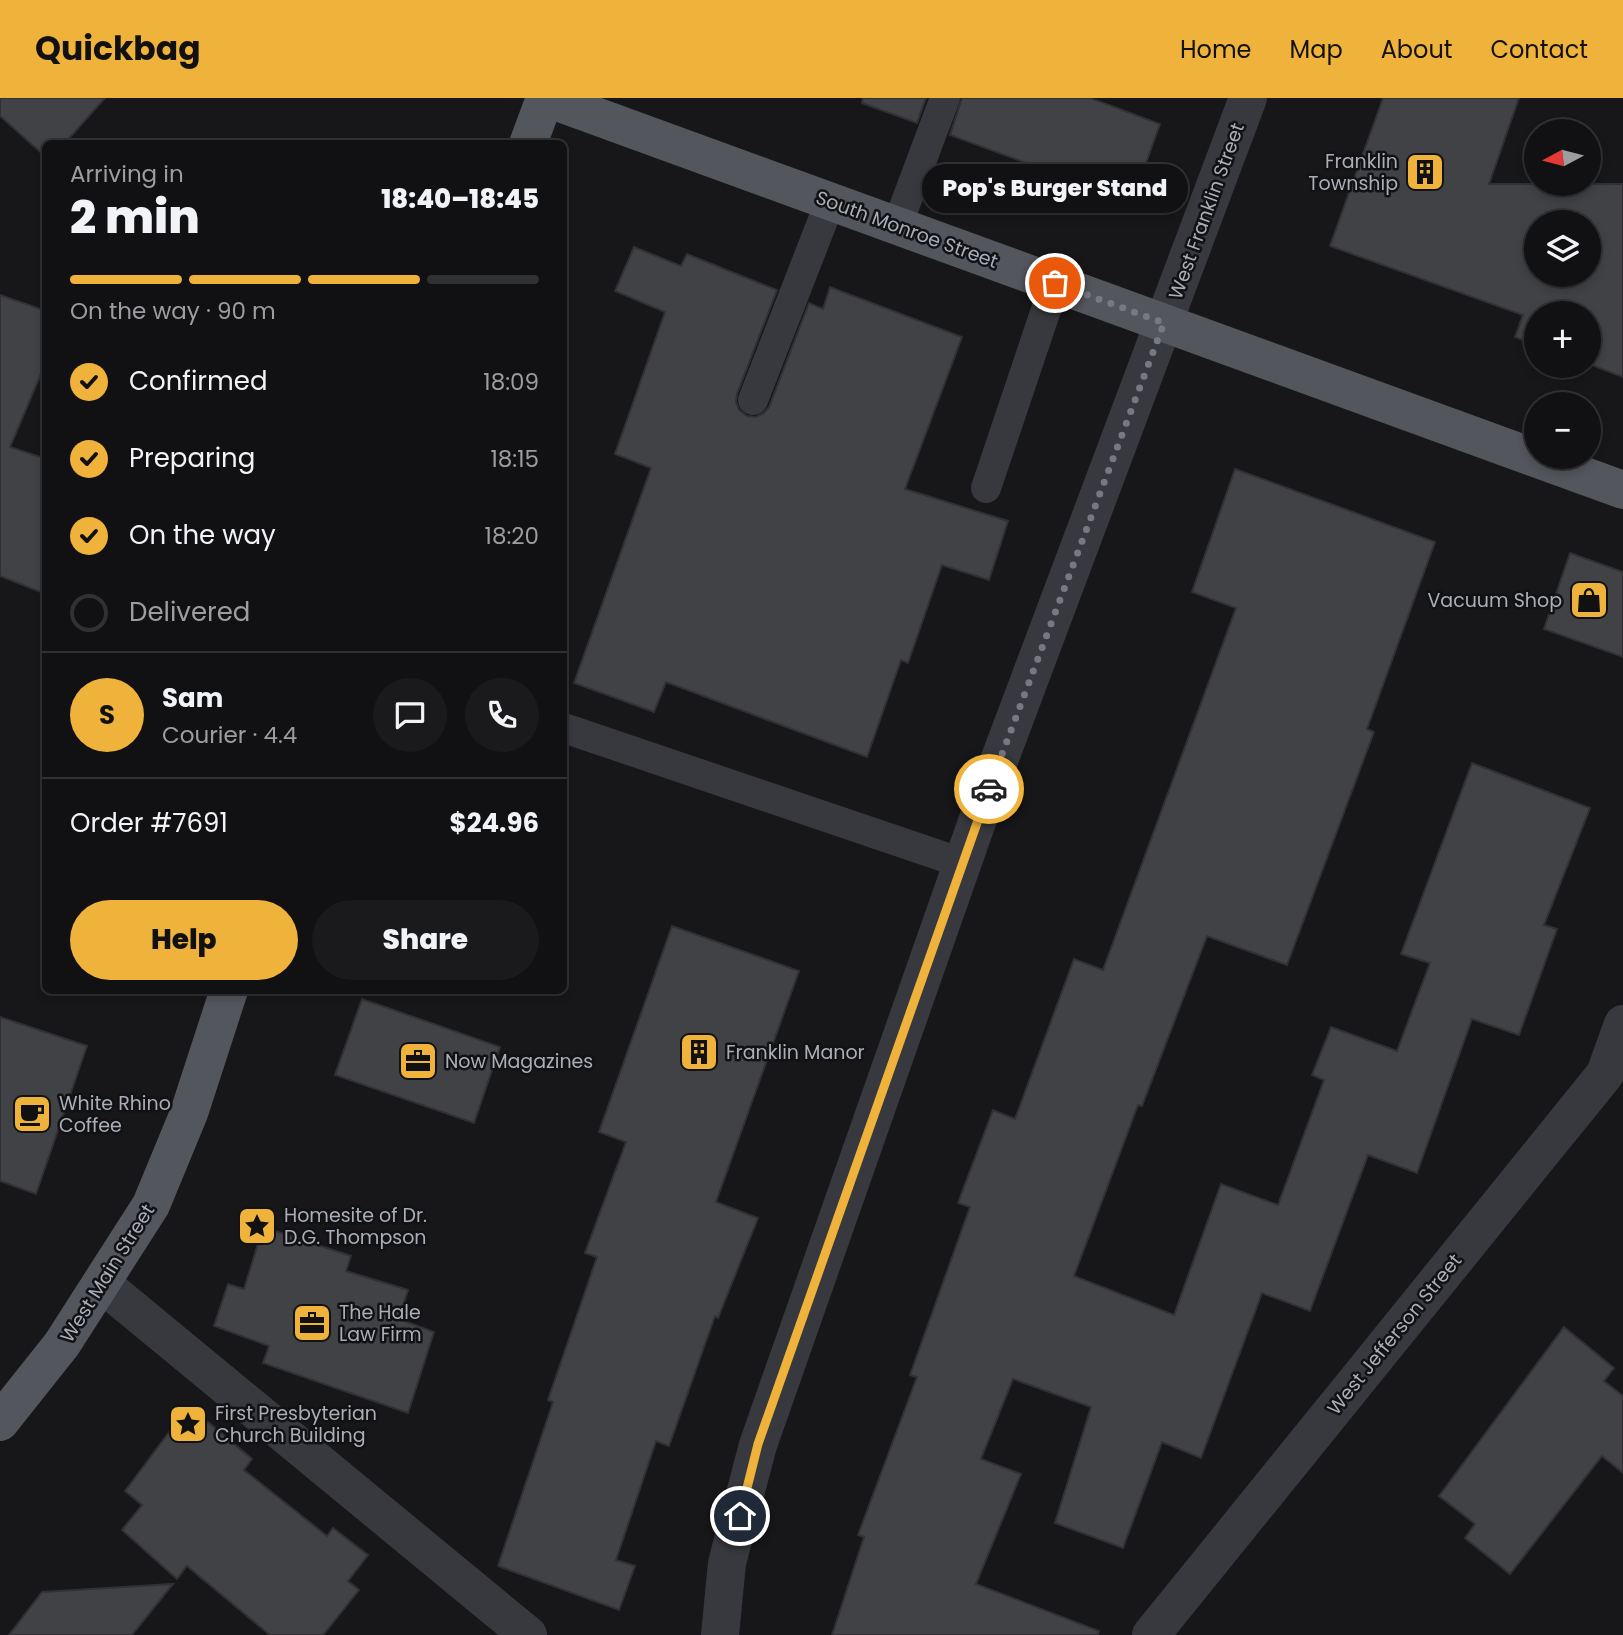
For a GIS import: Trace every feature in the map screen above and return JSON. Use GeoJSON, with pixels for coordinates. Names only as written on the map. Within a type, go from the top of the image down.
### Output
{"type":"FeatureCollection","features":[{"type":"Feature","properties":{"kind":"main road"},"geometry":{"type":"LineString","coordinates":[[529,140],[545,98]]}},
{"type":"Feature","properties":{"kind":"main road","name":"South Monroe Street"},"geometry":{"type":"LineString","coordinates":[[545,98],[1623,490]]}},
{"type":"Feature","properties":{"kind":"main road","name":"West Main Street"},"geometry":{"type":"LineString","coordinates":[[0,1422],[62,1344],[151,1205],[189,1113],[228,994]]}},
{"type":"Feature","properties":{"kind":"street","name":"West Franklin Street"},"geometry":{"type":"LineString","coordinates":[[720,1635],[727,1563],[758,1444],[962,863],[1248,98]]}},
{"type":"Feature","properties":{"kind":"street","name":"West Jefferson Street"},"geometry":{"type":"LineString","coordinates":[[1151,1635],[1614,1077],[1623,1024]]}},
{"type":"Feature","properties":{"kind":"street"},"geometry":{"type":"LineString","coordinates":[[101,1283],[528,1635]]}},
{"type":"Feature","properties":{"kind":"lane"},"geometry":{"type":"LineString","coordinates":[[897,226],[945,98]]}},
{"type":"Feature","properties":{"kind":"lane"},"geometry":{"type":"LineString","coordinates":[[753,400],[830,202]]}},
{"type":"Feature","properties":{"kind":"lane"},"geometry":{"type":"LineString","coordinates":[[986,488],[1055,283]]}},
{"type":"Feature","properties":{"kind":"lane"},"geometry":{"type":"LineString","coordinates":[[567,729],[962,863]]}},
{"type":"Feature","properties":{"kind":"building"},"geometry":{"type":"Polygon","coordinates":[[[0,98],[105,98],[68,140],[42,140],[42,153],[0,116],[0,98]]]}},
{"type":"Feature","properties":{"kind":"building"},"geometry":{"type":"Polygon","coordinates":[[[863,98],[926,98],[917,123],[862,103],[863,98]]]}},
{"type":"Feature","properties":{"kind":"building"},"geometry":{"type":"Polygon","coordinates":[[[962,98],[1090,98],[1160,124],[1132,202],[950,135],[962,98]]]}},
{"type":"Feature","properties":{"kind":"building","name":"Franklin Township"},"geometry":{"type":"Polygon","coordinates":[[[1383,98],[1519,98],[1489,184],[1524,184],[1524,196],[1601,196],[1601,184],[1623,184],[1623,377],[1601,369],[1601,301],[1524,301],[1524,340],[1515,337],[1523,315],[1330,246],[1383,98]]]}},
{"type":"Feature","properties":{"kind":"building"},"geometry":{"type":"Polygon","coordinates":[[[634,247],[681,266],[687,254],[777,290],[737,394],[739,410],[747,416],[756,417],[769,407],[809,303],[823,309],[830,287],[962,337],[905,489],[1008,521],[989,580],[942,565],[908,663],[901,660],[867,757],[666,682],[654,712],[574,683],[651,468],[615,454],[665,312],[615,291],[634,247]]]}},
{"type":"Feature","properties":{"kind":"building"},"geometry":{"type":"Polygon","coordinates":[[[0,295],[42,310],[42,371],[10,447],[42,458],[42,592],[0,576],[0,295]]]}},
{"type":"Feature","properties":{"kind":"building"},"geometry":{"type":"Polygon","coordinates":[[[1235,469],[1435,542],[1367,729],[1374,732],[1287,965],[1207,936],[1142,1106],[1138,1105],[1074,1276],[1174,1315],[1221,1184],[1278,1205],[1324,1080],[1312,1075],[1331,1027],[1397,1051],[1430,963],[1401,954],[1472,763],[1590,808],[1544,925],[1557,929],[1519,1035],[1472,1019],[1417,1173],[1368,1155],[1310,1311],[1262,1293],[1201,1458],[1162,1442],[1123,1548],[1055,1523],[1091,1407],[1013,1379],[981,1459],[1021,1474],[976,1584],[1099,1631],[1098,1635],[832,1635],[864,1537],[858,1535],[917,1377],[910,1375],[970,1207],[958,1203],[993,1110],[1015,1119],[1074,959],[1103,970],[1236,608],[1192,592],[1235,469]]]}},
{"type":"Feature","properties":{"kind":"building","name":"Vacuum Shop"},"geometry":{"type":"Polygon","coordinates":[[[1570,553],[1623,572],[1623,657],[1544,629],[1570,553]]]}},
{"type":"Feature","properties":{"kind":"building"},"geometry":{"type":"Polygon","coordinates":[[[672,926],[799,971],[716,1202],[758,1218],[718,1318],[715,1316],[669,1446],[656,1441],[616,1560],[635,1566],[619,1610],[498,1566],[553,1402],[548,1400],[597,1257],[585,1253],[626,1142],[599,1132],[672,926]]]}},
{"type":"Feature","properties":{"kind":"building","name":"Now Magazines"},"geometry":{"type":"Polygon","coordinates":[[[362,999],[500,1047],[474,1123],[335,1075],[362,999]]]}},
{"type":"Feature","properties":{"kind":"building","name":"White Rhino Coffee"},"geometry":{"type":"Polygon","coordinates":[[[0,1017],[87,1046],[36,1194],[0,1181],[0,1017]]]}},
{"type":"Feature","properties":{"kind":"building","name":"The Hale Law Firm"},"geometry":{"type":"Polygon","coordinates":[[[263,1227],[351,1256],[346,1271],[408,1290],[399,1319],[434,1332],[408,1413],[263,1363],[269,1346],[214,1326],[228,1284],[244,1289],[263,1227]]]}},
{"type":"Feature","properties":{"kind":"building"},"geometry":{"type":"Polygon","coordinates":[[[1564,1327],[1614,1368],[1604,1381],[1623,1396],[1623,1473],[1602,1456],[1510,1574],[1465,1538],[1475,1524],[1439,1496],[1564,1327]]]}},
{"type":"Feature","properties":{"kind":"building"},"geometry":{"type":"Polygon","coordinates":[[[208,1422],[252,1459],[244,1470],[327,1536],[333,1528],[368,1555],[348,1581],[359,1590],[323,1635],[270,1635],[187,1566],[177,1579],[122,1530],[142,1505],[125,1491],[173,1427],[192,1442],[208,1422]]]}},
{"type":"Feature","properties":{"kind":"building"},"geometry":{"type":"Polygon","coordinates":[[[173,1584],[132,1635],[9,1635],[42,1592],[173,1584]]]}},
{"type":"Feature","properties":{"kind":"way so far"},"geometry":{"type":"LineString","coordinates":[[989,789],[1164,323],[1055,283]]}},
{"type":"Feature","properties":{"kind":"place","name":"Franklin Township"},"geometry":{"type":"Point","coordinates":[1425,172]}},
{"type":"Feature","properties":{"kind":"place","name":"Pop's Burger Stand"},"geometry":{"type":"Point","coordinates":[1055,283]}},
{"type":"Feature","properties":{"kind":"place","name":"Vacuum Shop"},"geometry":{"type":"Point","coordinates":[1589,600]}},
{"type":"Feature","properties":{"kind":"place","name":"Franklin Manor"},"geometry":{"type":"Point","coordinates":[699,1052]}},
{"type":"Feature","properties":{"kind":"place","name":"Now Magazines"},"geometry":{"type":"Point","coordinates":[418,1061]}},
{"type":"Feature","properties":{"kind":"place","name":"White Rhino Coffee"},"geometry":{"type":"Point","coordinates":[32,1114]}},
{"type":"Feature","properties":{"kind":"place","name":"Homesite of Dr. D.G. Thompson"},"geometry":{"type":"Point","coordinates":[257,1226]}},
{"type":"Feature","properties":{"kind":"place","name":"The Hale Law Firm"},"geometry":{"type":"Point","coordinates":[312,1323]}},
{"type":"Feature","properties":{"kind":"place","name":"First Presbyterian Church Building"},"geometry":{"type":"Point","coordinates":[188,1424]}},
{"type":"Feature","properties":{"kind":"route"},"geometry":{"type":"LineString","coordinates":[[740,1516],[758,1444],[989,789]]}}]}
